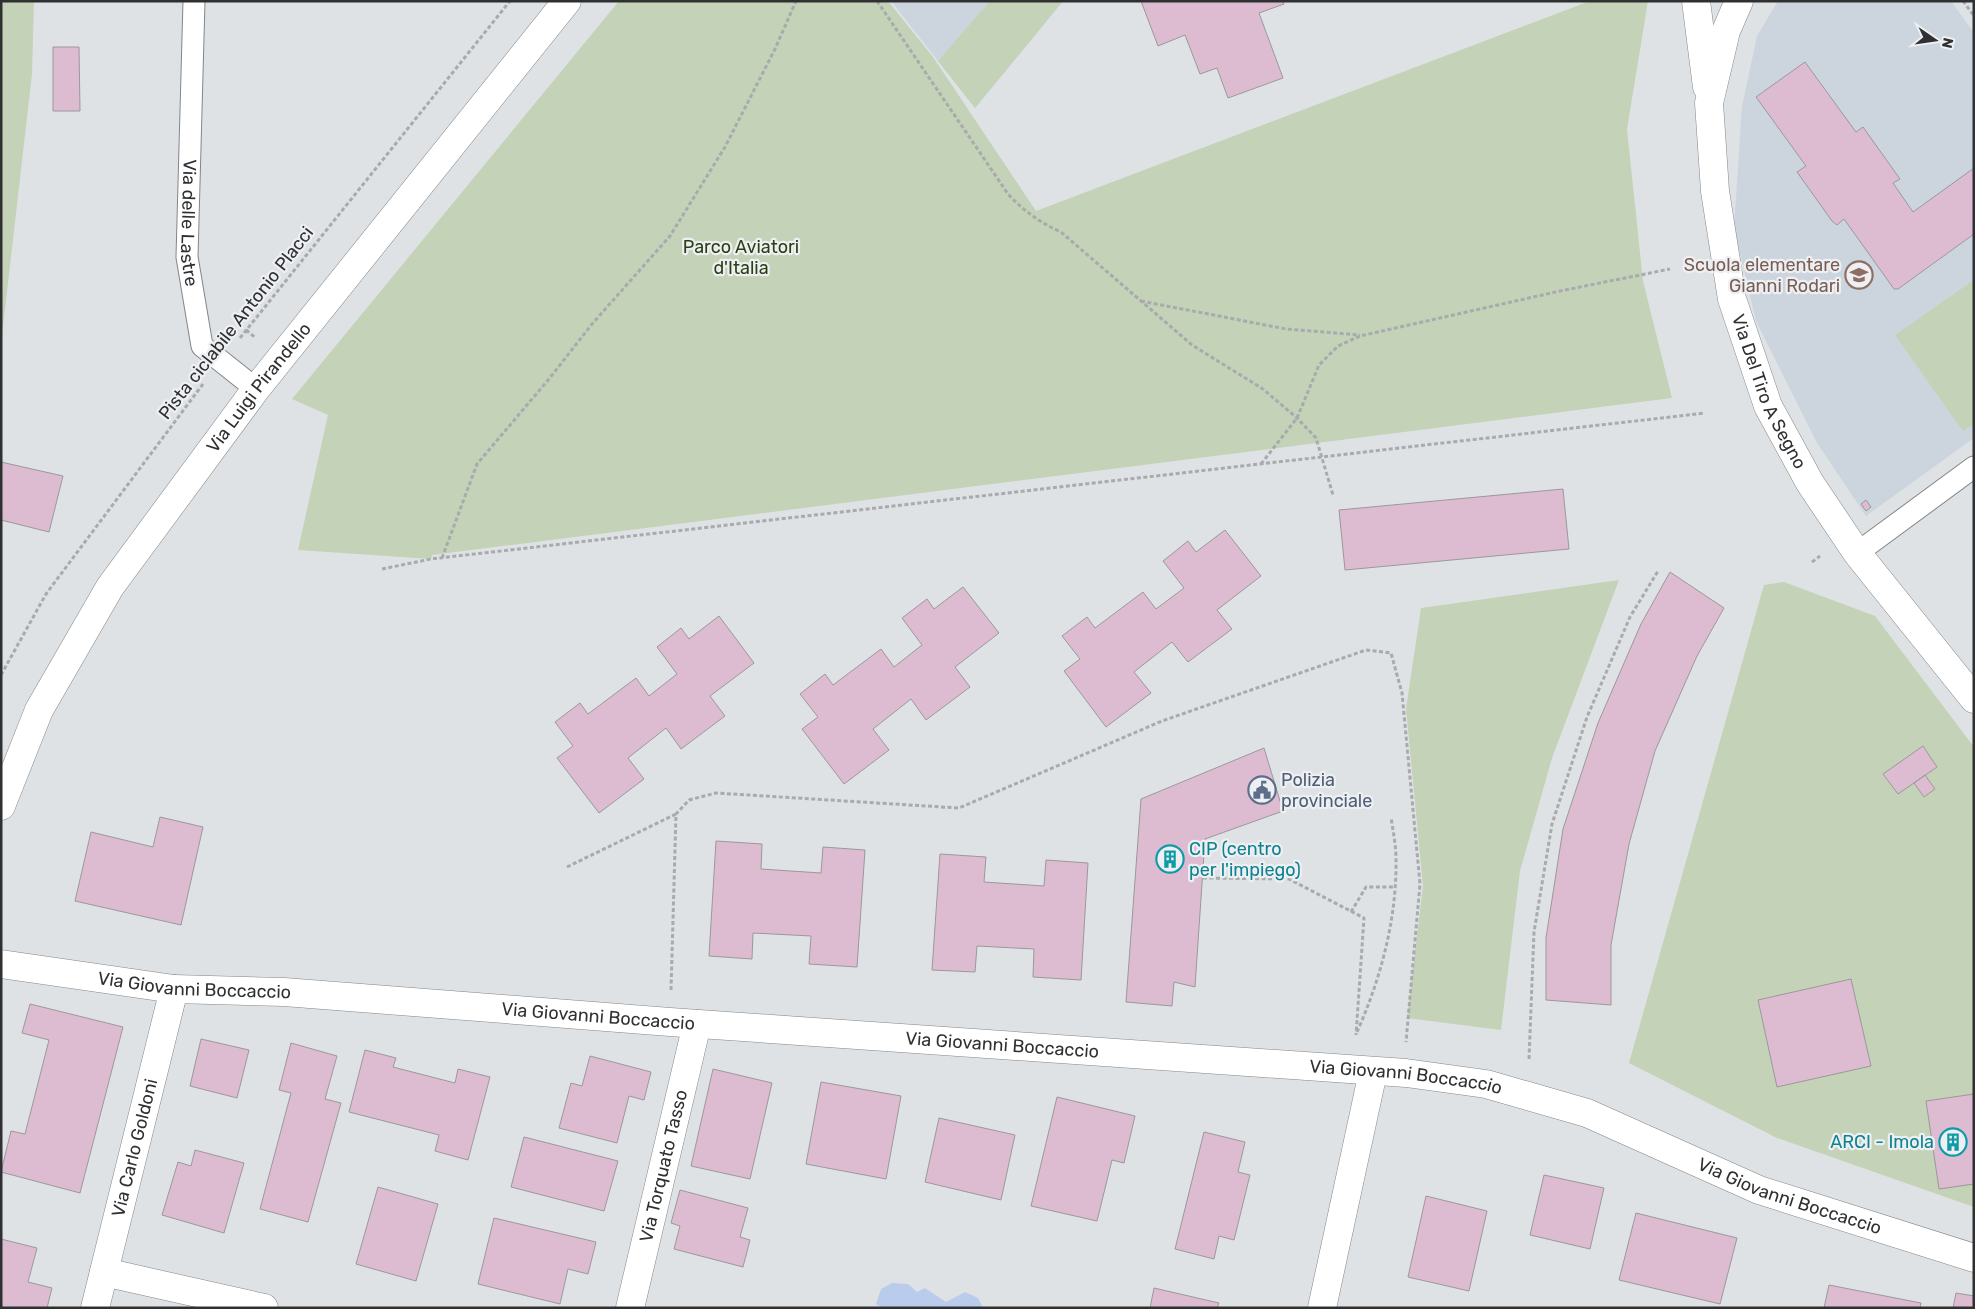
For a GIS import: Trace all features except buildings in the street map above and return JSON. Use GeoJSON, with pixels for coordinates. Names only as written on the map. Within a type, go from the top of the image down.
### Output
{"type":"FeatureCollection","features":[{"type":"Feature","properties":{"kind":"street","name":"Via Luigi Pirandello"},"geometry":{"type":"LineString","coordinates":[[1,806],[39,710],[110,587],[256,389],[567,1]]}},
{"type":"Feature","properties":{"kind":"street"},"geometry":{"type":"LineString","coordinates":[[1696,1],[1709,103]]}},
{"type":"Feature","properties":{"kind":"street","name":"Via Del Tiro A Segno"},"geometry":{"type":"LineString","coordinates":[[1739,1],[1726,32],[1709,103],[1715,191],[1732,299],[1768,406],[1810,483],[1857,553],[1974,699]]}},
{"type":"Feature","properties":{"kind":"street","name":"Via Giovanni Boccaccio"},"geometry":{"type":"LineString","coordinates":[[1,964],[174,989],[284,992],[697,1024],[1406,1073],[1486,1084],[1587,1113],[1759,1190],[1974,1258]]}},
{"type":"Feature","properties":{"kind":"street","name":"Via Carlo Goldoni"},"geometry":{"type":"LineString","coordinates":[[94,1308],[174,989]]}},
{"type":"Feature","properties":{"kind":"street","name":"Via Torquato Tasso"},"geometry":{"type":"LineString","coordinates":[[630,1308],[697,1024]]}},
{"type":"Feature","properties":{"kind":"street"},"geometry":{"type":"LineString","coordinates":[[1322,1308],[1373,1072]]}},
{"type":"Feature","properties":{"kind":"street"},"geometry":{"type":"LineString","coordinates":[[104,1272],[264,1308]]}},
{"type":"Feature","properties":{"kind":"lane","name":"Via delle Lastre"},"geometry":{"type":"LineString","coordinates":[[194,1],[187,257],[202,346],[256,389]]}},
{"type":"Feature","properties":{"kind":"lane"},"geometry":{"type":"LineString","coordinates":[[1857,553],[1974,466]]}},
{"type":"Feature","properties":{"kind":"path"},"geometry":{"type":"LineString","coordinates":[[442,558],[477,464],[549,379],[592,324],[670,236],[725,147],[775,49],[796,1]]}},
{"type":"Feature","properties":{"kind":"path"},"geometry":{"type":"LineString","coordinates":[[877,1],[1008,194],[1024,211],[1040,222],[1061,232],[1192,345],[1263,389],[1297,418],[1316,438],[1332,495]]}},
{"type":"Feature","properties":{"kind":"path"},"geometry":{"type":"LineString","coordinates":[[1963,1],[1974,16]]}},
{"type":"Feature","properties":{"kind":"path","name":"Pista ciclabile Antonio Placci"},"geometry":{"type":"LineString","coordinates":[[1,675],[46,594],[220,362],[509,2]]}},
{"type":"Feature","properties":{"kind":"path"},"geometry":{"type":"LineString","coordinates":[[1261,464],[1297,418],[1319,365],[1338,346],[1360,336],[1560,291],[1670,269]]}},
{"type":"Feature","properties":{"kind":"path"},"geometry":{"type":"LineString","coordinates":[[1140,301],[1286,329],[1360,336]]}},
{"type":"Feature","properties":{"kind":"path"},"geometry":{"type":"LineString","coordinates":[[382,569],[442,558],[1705,413]]}},
{"type":"Feature","properties":{"kind":"path"},"geometry":{"type":"LineString","coordinates":[[1529,1059],[1534,932],[1552,824],[1587,717],[1630,617],[1658,570]]}},
{"type":"Feature","properties":{"kind":"path"},"geometry":{"type":"LineString","coordinates":[[568,867],[676,814],[689,800],[716,793],[959,808],[1162,721],[1366,650],[1391,653],[1402,693],[1420,884],[1406,1047]]}},
{"type":"Feature","properties":{"kind":"path"},"geometry":{"type":"LineString","coordinates":[[670,996],[676,814]]}},
{"type":"Feature","properties":{"kind":"path"},"geometry":{"type":"LineString","coordinates":[[1203,878],[1289,879],[1364,918],[1356,1034],[1372,999],[1392,919],[1396,859],[1391,817]]}},
{"type":"Feature","properties":{"kind":"path"},"geometry":{"type":"LineString","coordinates":[[1352,912],[1366,887],[1394,887]]}},
{"type":"Feature","properties":{"kind":"shaded area"},"geometry":{"type":"Polygon","coordinates":[[[891,1],[1063,1],[975,108],[891,1]]]}},
{"type":"Feature","properties":{"kind":"shaded area","name":"Scuola elementare Gianni Rodari"},"geometry":{"type":"Polygon","coordinates":[[[1778,1],[1951,1],[1974,33],[1974,438],[1866,516],[1817,443],[1756,321],[1734,228],[1742,106],[1757,36],[1778,1]]]}},
{"type":"Feature","properties":{"kind":"green space"},"geometry":{"type":"Polygon","coordinates":[[[1,1],[34,1],[32,74],[1,344],[1,1]]]}},
{"type":"Feature","properties":{"kind":"green space","name":"Parco Aviatori d'Italia"},"geometry":{"type":"Polygon","coordinates":[[[619,1],[888,1],[933,57],[1036,211],[1590,1],[1648,1],[1627,129],[1643,281],[1672,398],[432,555],[431,559],[298,550],[328,415],[292,399],[619,1]]]}},
{"type":"Feature","properties":{"kind":"green space"},"geometry":{"type":"Polygon","coordinates":[[[990,1],[1063,1],[975,108],[938,61],[990,1]]]}},
{"type":"Feature","properties":{"kind":"green space"},"geometry":{"type":"Polygon","coordinates":[[[1974,280],[1974,424],[1963,431],[1895,335],[1974,280]]]}},
{"type":"Feature","properties":{"kind":"green space"},"geometry":{"type":"Polygon","coordinates":[[[1619,580],[1552,758],[1520,871],[1501,1030],[1407,1018],[1423,886],[1406,709],[1421,608],[1619,580]]]}},
{"type":"Feature","properties":{"kind":"green space"},"geometry":{"type":"Polygon","coordinates":[[[1784,582],[1875,616],[1974,747],[1974,1207],[1777,1138],[1629,1063],[1764,585],[1784,582]]]}},
{"type":"Feature","properties":{"kind":"water"},"geometry":{"type":"Polygon","coordinates":[[[892,1283],[908,1284],[917,1292],[925,1288],[946,1302],[965,1292],[978,1298],[983,1308],[883,1308],[876,1304],[881,1289],[892,1283]]]}},
{"type":"Feature","properties":{"kind":"place","name":"Scuola elementare Gianni Rodari"},"geometry":{"type":"Point","coordinates":[1859,275]}},
{"type":"Feature","properties":{"kind":"place","name":"Polizia provinciale"},"geometry":{"type":"Point","coordinates":[1262,790]}},
{"type":"Feature","properties":{"kind":"place","name":"CIP (centro per l'impiego)"},"geometry":{"type":"Point","coordinates":[1170,859]}},
{"type":"Feature","properties":{"kind":"place","name":"ARCI - Imola"},"geometry":{"type":"Point","coordinates":[1953,1142]}}]}
